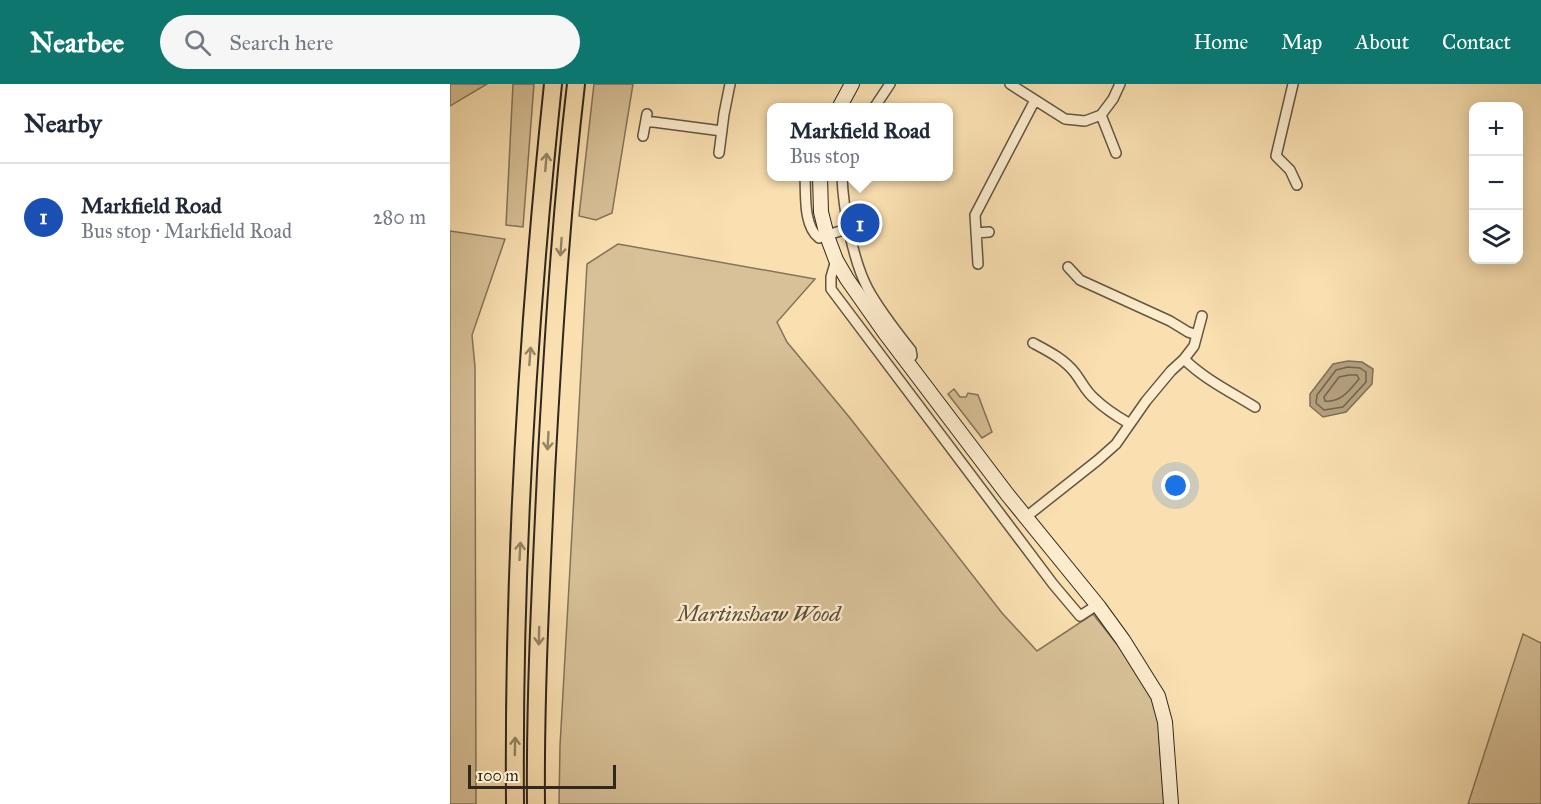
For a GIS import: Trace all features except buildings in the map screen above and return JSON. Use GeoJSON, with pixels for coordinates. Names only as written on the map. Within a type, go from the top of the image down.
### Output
{"type":"FeatureCollection","features":[{"type":"Feature","properties":{"kind":"highway"},"geometry":{"type":"LineString","coordinates":[[514,804],[518,581],[527,390],[538,239],[553,84]]}},
{"type":"Feature","properties":{"kind":"highway"},"geometry":{"type":"LineString","coordinates":[[536,804],[541,583],[550,392],[576,84]]}},
{"type":"Feature","properties":{"kind":"street"},"geometry":{"type":"LineString","coordinates":[[720,153],[730,84]]}},
{"type":"Feature","properties":{"kind":"street"},"geometry":{"type":"LineString","coordinates":[[842,103],[852,84]]}},
{"type":"Feature","properties":{"kind":"street"},"geometry":{"type":"LineString","coordinates":[[877,103],[890,84]]}},
{"type":"Feature","properties":{"kind":"street"},"geometry":{"type":"LineString","coordinates":[[1010,84],[1065,119],[1085,121],[1101,115],[1113,99],[1120,84]]}},
{"type":"Feature","properties":{"kind":"street"},"geometry":{"type":"LineString","coordinates":[[1293,84],[1276,156],[1290,170],[1297,185]]}},
{"type":"Feature","properties":{"kind":"street"},"geometry":{"type":"LineString","coordinates":[[978,264],[975,215],[1035,100]]}},
{"type":"Feature","properties":{"kind":"street"},"geometry":{"type":"LineString","coordinates":[[1101,115],[1116,153]]}},
{"type":"Feature","properties":{"kind":"street"},"geometry":{"type":"LineString","coordinates":[[643,136],[646,118],[722,131]]}},
{"type":"Feature","properties":{"kind":"street"},"geometry":{"type":"LineString","coordinates":[[805,181],[807,213],[814,234],[819,238],[849,228]]}},
{"type":"Feature","properties":{"kind":"street"},"geometry":{"type":"LineString","coordinates":[[820,181],[821,212],[827,236],[836,260],[853,288],[1006,494],[1124,640],[1158,696],[1165,722],[1171,804]]}},
{"type":"Feature","properties":{"kind":"street"},"geometry":{"type":"LineString","coordinates":[[843,181],[849,228],[857,263],[868,289],[911,350],[912,356],[907,361]]}},
{"type":"Feature","properties":{"kind":"street"},"geometry":{"type":"LineString","coordinates":[[976,233],[989,232]]}},
{"type":"Feature","properties":{"kind":"street"},"geometry":{"type":"LineString","coordinates":[[836,260],[831,277],[831,289],[1025,546],[1080,616],[1097,605]]}},
{"type":"Feature","properties":{"kind":"street"},"geometry":{"type":"LineString","coordinates":[[1068,267],[1080,280],[1197,335]]}},
{"type":"Feature","properties":{"kind":"street"},"geometry":{"type":"LineString","coordinates":[[1026,517],[1116,444],[1146,401],[1194,346],[1202,315]]}},
{"type":"Feature","properties":{"kind":"street"},"geometry":{"type":"LineString","coordinates":[[1033,343],[1064,362],[1094,399],[1130,424]]}},
{"type":"Feature","properties":{"kind":"street"},"geometry":{"type":"LineString","coordinates":[[1184,359],[1211,380],[1254,407]]}},
{"type":"Feature","properties":{"kind":"green space"},"geometry":{"type":"Polygon","coordinates":[[[450,84],[487,84],[450,106],[450,84]]]}},
{"type":"Feature","properties":{"kind":"green space"},"geometry":{"type":"Polygon","coordinates":[[[513,84],[534,84],[523,227],[506,225],[513,84]]]}},
{"type":"Feature","properties":{"kind":"green space"},"geometry":{"type":"Polygon","coordinates":[[[594,84],[633,84],[612,213],[596,220],[579,216],[594,84]]]}},
{"type":"Feature","properties":{"kind":"green space"},"geometry":{"type":"Polygon","coordinates":[[[450,231],[505,239],[472,335],[475,367],[476,804],[450,804],[450,231]]]}},
{"type":"Feature","properties":{"kind":"green space","name":"Martinshaw Wood"},"geometry":{"type":"Polygon","coordinates":[[[618,244],[815,279],[777,322],[787,342],[850,418],[1002,613],[1037,651],[1093,614],[1158,696],[1164,804],[559,804],[560,746],[587,264],[618,244]]]}},
{"type":"Feature","properties":{"kind":"green space"},"geometry":{"type":"Polygon","coordinates":[[[954,389],[960,397],[966,397],[968,393],[978,395],[992,432],[982,438],[948,394],[954,389]]]}},
{"type":"Feature","properties":{"kind":"green space"},"geometry":{"type":"Polygon","coordinates":[[[1523,634],[1541,643],[1541,804],[1468,804],[1523,634]]]}},
{"type":"Feature","properties":{"kind":"water"},"geometry":{"type":"Polygon","coordinates":[[[1348,361],[1362,362],[1373,369],[1372,384],[1346,412],[1323,417],[1310,406],[1310,394],[1333,364],[1348,361]]]}},
{"type":"Feature","properties":{"kind":"place","name":"Markfield Road"},"geometry":{"type":"Point","coordinates":[860,223]}}]}
